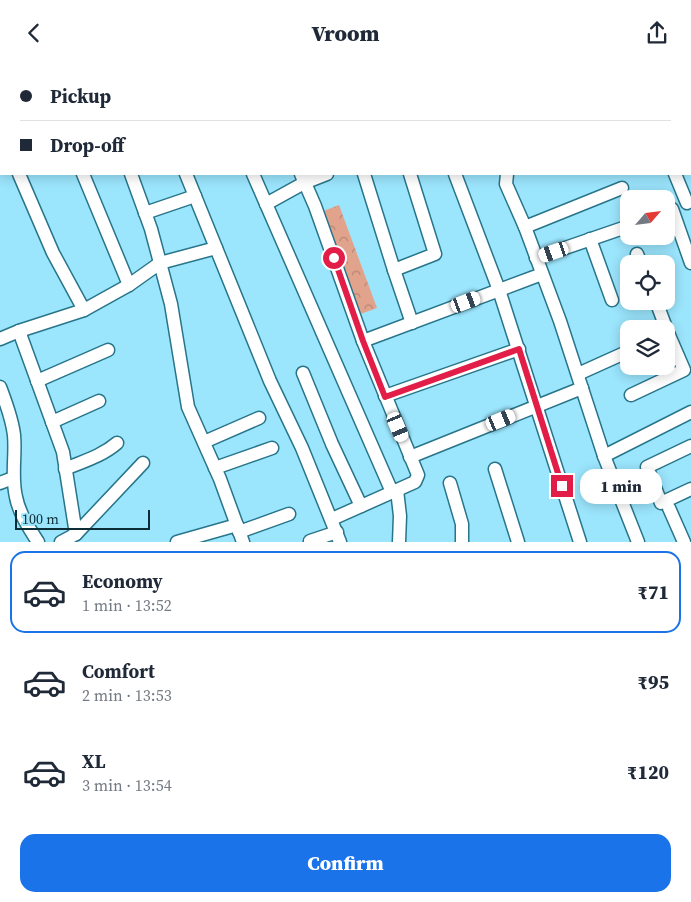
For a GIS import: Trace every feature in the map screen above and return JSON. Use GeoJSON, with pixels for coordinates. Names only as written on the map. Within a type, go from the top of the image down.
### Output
{"type":"FeatureCollection","features":[{"type":"Feature","properties":{"kind":"street"},"geometry":{"type":"LineString","coordinates":[[19,175],[53,253],[84,310]]}},
{"type":"Feature","properties":{"kind":"street"},"geometry":{"type":"LineString","coordinates":[[83,175],[129,285]]}},
{"type":"Feature","properties":{"kind":"street"},"geometry":{"type":"LineString","coordinates":[[131,175],[145,213],[171,304],[188,407],[240,533]]}},
{"type":"Feature","properties":{"kind":"street"},"geometry":{"type":"LineString","coordinates":[[186,175],[270,381],[302,448],[338,537],[310,541]]}},
{"type":"Feature","properties":{"kind":"street"},"geometry":{"type":"LineString","coordinates":[[253,175],[394,491],[400,516],[399,542]]}},
{"type":"Feature","properties":{"kind":"street"},"geometry":{"type":"LineString","coordinates":[[266,204],[303,178],[321,175]]}},
{"type":"Feature","properties":{"kind":"street"},"geometry":{"type":"LineString","coordinates":[[364,175],[412,323]]}},
{"type":"Feature","properties":{"kind":"street"},"geometry":{"type":"LineString","coordinates":[[394,270],[435,254],[410,175]]}},
{"type":"Feature","properties":{"kind":"street"},"geometry":{"type":"LineString","coordinates":[[455,175],[499,290],[580,542]]}},
{"type":"Feature","properties":{"kind":"street"},"geometry":{"type":"LineString","coordinates":[[507,175],[506,184],[526,227],[560,321],[604,456],[638,542]]}},
{"type":"Feature","properties":{"kind":"street"},"geometry":{"type":"LineString","coordinates":[[675,175],[689,203],[675,209]]}},
{"type":"Feature","properties":{"kind":"street"},"geometry":{"type":"LineString","coordinates":[[303,178],[363,341],[418,475],[415,482],[332,519]]}},
{"type":"Feature","properties":{"kind":"street"},"geometry":{"type":"LineString","coordinates":[[526,227],[622,189]]}},
{"type":"Feature","properties":{"kind":"street"},"geometry":{"type":"LineString","coordinates":[[145,213],[195,196]]}},
{"type":"Feature","properties":{"kind":"street"},"geometry":{"type":"LineString","coordinates":[[675,225],[691,263]]}},
{"type":"Feature","properties":{"kind":"street"},"geometry":{"type":"LineString","coordinates":[[536,258],[620,229]]}},
{"type":"Feature","properties":{"kind":"street"},"geometry":{"type":"LineString","coordinates":[[590,239],[612,300]]}},
{"type":"Feature","properties":{"kind":"street"},"geometry":{"type":"LineString","coordinates":[[0,339],[84,310],[129,285],[160,263],[216,249]]}},
{"type":"Feature","properties":{"kind":"street"},"geometry":{"type":"LineString","coordinates":[[363,341],[542,274]]}},
{"type":"Feature","properties":{"kind":"street"},"geometry":{"type":"LineString","coordinates":[[19,331],[63,452],[76,534]]}},
{"type":"Feature","properties":{"kind":"street"},"geometry":{"type":"LineString","coordinates":[[385,397],[519,349]]}},
{"type":"Feature","properties":{"kind":"street"},"geometry":{"type":"LineString","coordinates":[[37,381],[108,350]]}},
{"type":"Feature","properties":{"kind":"street"},"geometry":{"type":"LineString","coordinates":[[675,350],[684,369],[675,373]]}},
{"type":"Feature","properties":{"kind":"street"},"geometry":{"type":"LineString","coordinates":[[578,374],[620,355]]}},
{"type":"Feature","properties":{"kind":"street"},"geometry":{"type":"LineString","coordinates":[[303,373],[332,444],[361,506]]}},
{"type":"Feature","properties":{"kind":"street"},"geometry":{"type":"LineString","coordinates":[[631,395],[672,375]]}},
{"type":"Feature","properties":{"kind":"street"},"geometry":{"type":"LineString","coordinates":[[0,387],[8,408],[14,435],[13,478],[16,499],[25,520],[38,542]]}},
{"type":"Feature","properties":{"kind":"street"},"geometry":{"type":"LineString","coordinates":[[410,457],[582,388]]}},
{"type":"Feature","properties":{"kind":"street"},"geometry":{"type":"LineString","coordinates":[[52,423],[99,401]]}},
{"type":"Feature","properties":{"kind":"street"},"geometry":{"type":"LineString","coordinates":[[604,456],[691,412]]}},
{"type":"Feature","properties":{"kind":"street"},"geometry":{"type":"LineString","coordinates":[[204,442],[259,418]]}},
{"type":"Feature","properties":{"kind":"street"},"geometry":{"type":"LineString","coordinates":[[65,469],[96,457],[117,443]]}},
{"type":"Feature","properties":{"kind":"street"},"geometry":{"type":"LineString","coordinates":[[691,446],[647,467],[661,503],[691,489]]}},
{"type":"Feature","properties":{"kind":"street"},"geometry":{"type":"LineString","coordinates":[[215,469],[272,447]]}},
{"type":"Feature","properties":{"kind":"street"},"geometry":{"type":"LineString","coordinates":[[61,542],[76,534],[143,463]]}},
{"type":"Feature","properties":{"kind":"street"},"geometry":{"type":"LineString","coordinates":[[495,469],[518,542]]}},
{"type":"Feature","properties":{"kind":"street"},"geometry":{"type":"LineString","coordinates":[[0,483],[13,478]]}},
{"type":"Feature","properties":{"kind":"street"},"geometry":{"type":"LineString","coordinates":[[450,483],[462,524],[462,542]]}},
{"type":"Feature","properties":{"kind":"street"},"geometry":{"type":"LineString","coordinates":[[669,508],[684,542]]}},
{"type":"Feature","properties":{"kind":"street"},"geometry":{"type":"LineString","coordinates":[[177,542],[240,533],[289,514]]}},
{"type":"Feature","properties":{"kind":"green space"},"geometry":{"type":"Polygon","coordinates":[[[339,205],[377,308],[355,316],[318,213],[339,205]]]}},
{"type":"Feature","properties":{"kind":"route"},"geometry":{"type":"LineString","coordinates":[[334,258],[385,397],[519,349],[562,486]]}}]}
